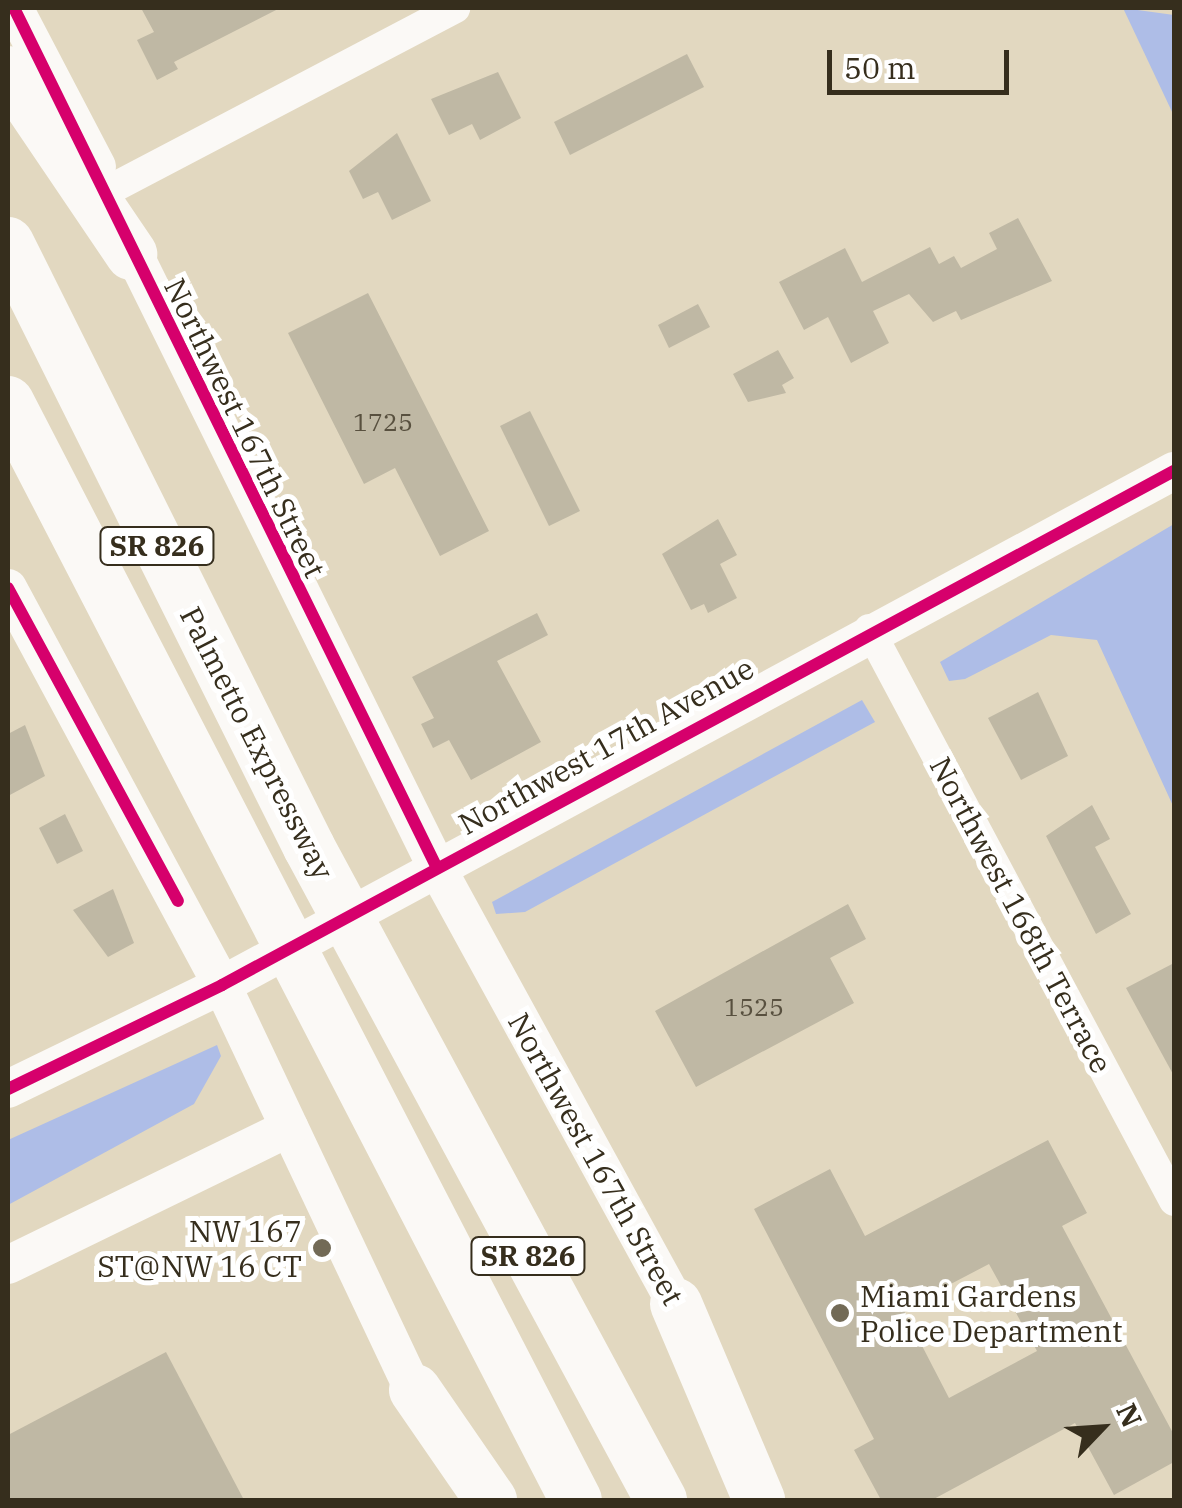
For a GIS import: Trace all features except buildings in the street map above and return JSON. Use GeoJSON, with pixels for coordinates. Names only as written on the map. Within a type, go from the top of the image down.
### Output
{"type":"FeatureCollection","features":[{"type":"Feature","properties":{"kind":"highway"},"geometry":{"type":"LineString","coordinates":[[8,72],[131,254]]}},
{"type":"Feature","properties":{"kind":"highway","name":"Palmetto Expressway"},"geometry":{"type":"LineString","coordinates":[[8,244],[309,847],[661,1500]]}},
{"type":"Feature","properties":{"kind":"highway","name":"SR 826"},"geometry":{"type":"LineString","coordinates":[[8,402],[249,880],[576,1500]]}},
{"type":"Feature","properties":{"kind":"highway"},"geometry":{"type":"LineString","coordinates":[[676,1304],[759,1500]]}},
{"type":"Feature","properties":{"kind":"highway"},"geometry":{"type":"LineString","coordinates":[[415,1390],[491,1500]]}},
{"type":"Feature","properties":{"kind":"street","name":"Northwest 167th Street"},"geometry":{"type":"LineString","coordinates":[[14,8],[108,190],[131,254],[437,868],[787,1500]]}},
{"type":"Feature","properties":{"kind":"street"},"geometry":{"type":"LineString","coordinates":[[108,190],[455,8]]}},
{"type":"Feature","properties":{"kind":"street","name":"Northwest 17th Avenue"},"geometry":{"type":"LineString","coordinates":[[8,1089],[222,984],[868,629],[1174,471]]}},
{"type":"Feature","properties":{"kind":"street"},"geometry":{"type":"LineString","coordinates":[[8,588],[222,984],[415,1390],[462,1500]]}},
{"type":"Feature","properties":{"kind":"street","name":"Northwest 168th Terrace"},"geometry":{"type":"LineString","coordinates":[[868,629],[1174,1200]]}},
{"type":"Feature","properties":{"kind":"street"},"geometry":{"type":"LineString","coordinates":[[8,1266],[289,1128]]}},
{"type":"Feature","properties":{"kind":"water"},"geometry":{"type":"Polygon","coordinates":[[[1123,8],[1174,15],[1174,116],[1123,8]]]}},
{"type":"Feature","properties":{"kind":"water"},"geometry":{"type":"Polygon","coordinates":[[[1174,524],[1174,808],[1097,640],[1051,635],[965,679],[949,681],[940,662],[1174,524]]]}},
{"type":"Feature","properties":{"kind":"water"},"geometry":{"type":"Polygon","coordinates":[[[862,700],[875,722],[525,912],[496,914],[492,902],[862,700]]]}},
{"type":"Feature","properties":{"kind":"water"},"geometry":{"type":"Polygon","coordinates":[[[217,1045],[221,1056],[194,1104],[8,1205],[8,1140],[217,1045]]]}},
{"type":"Feature","properties":{"kind":"cycle path"},"geometry":{"type":"LineString","coordinates":[[14,8],[437,868]]}},
{"type":"Feature","properties":{"kind":"cycle path"},"geometry":{"type":"LineString","coordinates":[[8,1089],[222,985],[1174,471]]}},
{"type":"Feature","properties":{"kind":"cycle path"},"geometry":{"type":"LineString","coordinates":[[8,588],[178,901]]}},
{"type":"Feature","properties":{"kind":"place","name":"NW 167 ST@NW 16 CT"},"geometry":{"type":"Point","coordinates":[322,1248]}},
{"type":"Feature","properties":{"kind":"place","name":"Miami Gardens Police Department"},"geometry":{"type":"Point","coordinates":[840,1313]}}]}
